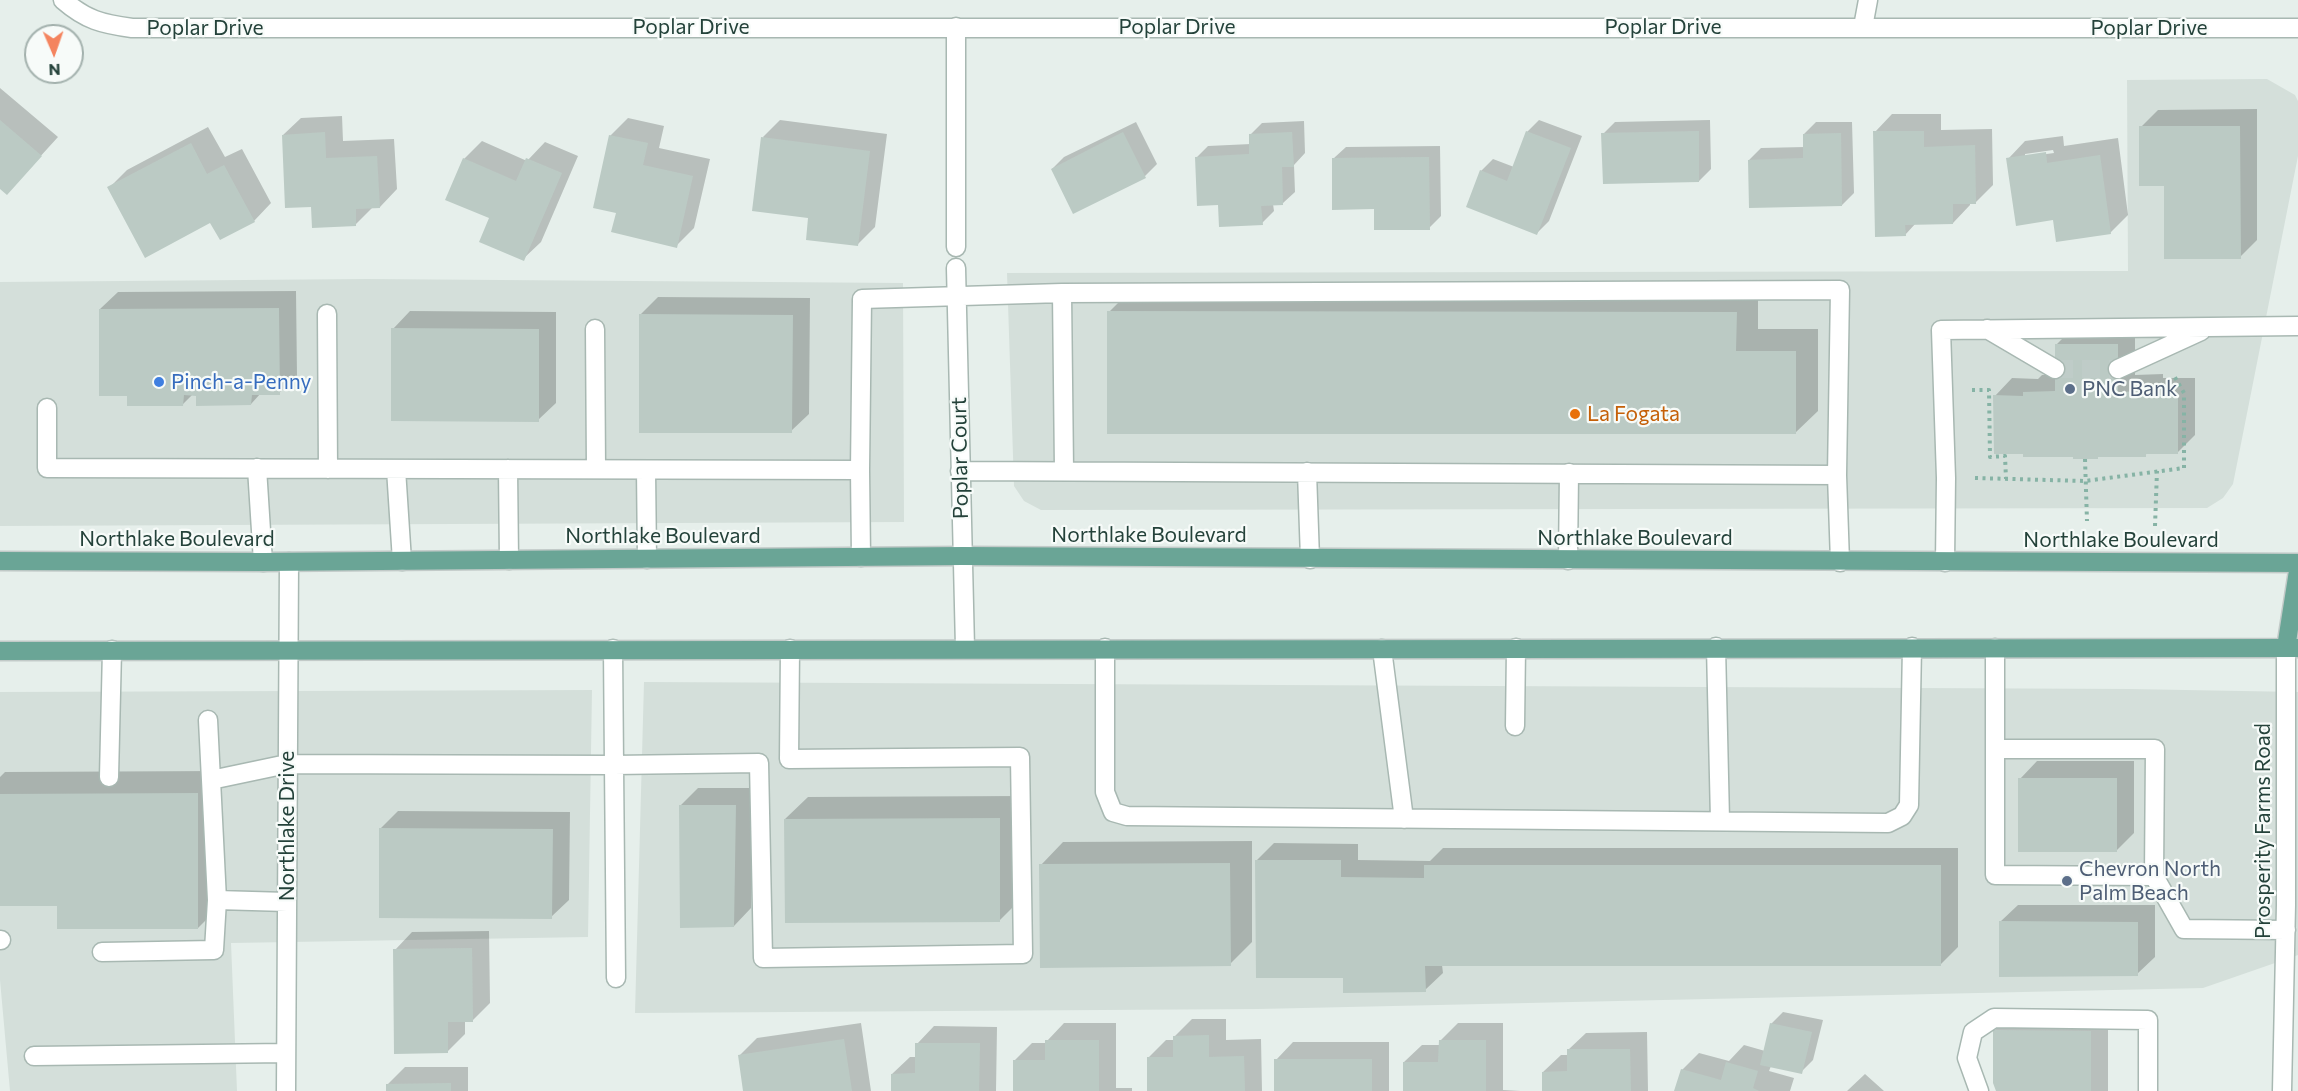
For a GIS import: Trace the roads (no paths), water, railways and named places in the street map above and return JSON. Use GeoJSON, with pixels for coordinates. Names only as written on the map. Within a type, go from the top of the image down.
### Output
{"type":"FeatureCollection","features":[{"type":"Feature","properties":{"kind":"main road","name":"Northlake Boulevard"},"geometry":{"type":"LineString","coordinates":[[0,561],[262,562],[962,556],[2298,563]]}},
{"type":"Feature","properties":{"kind":"main road","name":"Prosperity Farms Road"},"geometry":{"type":"LineString","coordinates":[[2292,648],[2298,571]]}},
{"type":"Feature","properties":{"kind":"main road"},"geometry":{"type":"LineString","coordinates":[[0,651],[2292,648]]}},
{"type":"Feature","properties":{"kind":"street","name":"Poplar Drive"},"geometry":{"type":"LineString","coordinates":[[63,0],[80,15],[104,24],[132,28],[2298,28]]}},
{"type":"Feature","properties":{"kind":"street"},"geometry":{"type":"LineString","coordinates":[[1863,27],[1868,0]]}},
{"type":"Feature","properties":{"kind":"street"},"geometry":{"type":"LineString","coordinates":[[956,27],[956,247]]}},
{"type":"Feature","properties":{"kind":"street","name":"Poplar Court"},"geometry":{"type":"LineString","coordinates":[[956,267],[965,648]]}},
{"type":"Feature","properties":{"kind":"street"},"geometry":{"type":"LineString","coordinates":[[861,557],[862,299],[1062,293],[1840,290],[1837,475],[1840,562]]}},
{"type":"Feature","properties":{"kind":"street"},"geometry":{"type":"LineString","coordinates":[[1062,293],[1064,470]]}},
{"type":"Feature","properties":{"kind":"street"},"geometry":{"type":"LineString","coordinates":[[327,314],[328,469]]}},
{"type":"Feature","properties":{"kind":"street"},"geometry":{"type":"LineString","coordinates":[[1945,562],[1946,478],[1941,330],[2298,326]]}},
{"type":"Feature","properties":{"kind":"street"},"geometry":{"type":"LineString","coordinates":[[2118,369],[2208,327]]}},
{"type":"Feature","properties":{"kind":"street"},"geometry":{"type":"LineString","coordinates":[[595,329],[596,468]]}},
{"type":"Feature","properties":{"kind":"street"},"geometry":{"type":"LineString","coordinates":[[1987,329],[2055,369]]}},
{"type":"Feature","properties":{"kind":"street"},"geometry":{"type":"LineString","coordinates":[[47,408],[47,468],[860,470]]}},
{"type":"Feature","properties":{"kind":"street"},"geometry":{"type":"LineString","coordinates":[[257,468],[262,562]]}},
{"type":"Feature","properties":{"kind":"street"},"geometry":{"type":"LineString","coordinates":[[396,469],[402,561]]}},
{"type":"Feature","properties":{"kind":"street"},"geometry":{"type":"LineString","coordinates":[[508,469],[509,560]]}},
{"type":"Feature","properties":{"kind":"street"},"geometry":{"type":"LineString","coordinates":[[646,470],[647,559]]}},
{"type":"Feature","properties":{"kind":"street"},"geometry":{"type":"LineString","coordinates":[[960,471],[1837,475]]}},
{"type":"Feature","properties":{"kind":"street"},"geometry":{"type":"LineString","coordinates":[[1307,472],[1310,559]]}},
{"type":"Feature","properties":{"kind":"street"},"geometry":{"type":"LineString","coordinates":[[1568,560],[1569,473]]}},
{"type":"Feature","properties":{"kind":"street","name":"Northlake Drive"},"geometry":{"type":"LineString","coordinates":[[286,1091],[289,561]]}},
{"type":"Feature","properties":{"kind":"street"},"geometry":{"type":"LineString","coordinates":[[1716,647],[1720,820]]}},
{"type":"Feature","properties":{"kind":"street"},"geometry":{"type":"LineString","coordinates":[[1105,648],[1105,792],[1113,812],[1127,816],[1888,823],[1902,816],[1909,805],[1911,647]]}},
{"type":"Feature","properties":{"kind":"street"},"geometry":{"type":"LineString","coordinates":[[1515,726],[1516,648]]}},
{"type":"Feature","properties":{"kind":"street"},"geometry":{"type":"LineString","coordinates":[[1995,648],[1995,875],[2154,876]]}},
{"type":"Feature","properties":{"kind":"street","name":"Prosperity Farms Road"},"geometry":{"type":"LineString","coordinates":[[2282,1091],[2286,930],[2292,905],[2292,648]]}},
{"type":"Feature","properties":{"kind":"street"},"geometry":{"type":"LineString","coordinates":[[613,649],[616,978]]}},
{"type":"Feature","properties":{"kind":"street"},"geometry":{"type":"LineString","coordinates":[[789,759],[790,649]]}},
{"type":"Feature","properties":{"kind":"street"},"geometry":{"type":"LineString","coordinates":[[1382,649],[1404,819]]}},
{"type":"Feature","properties":{"kind":"street"},"geometry":{"type":"LineString","coordinates":[[109,777],[112,650]]}},
{"type":"Feature","properties":{"kind":"street"},"geometry":{"type":"LineString","coordinates":[[102,952],[214,950],[217,900],[208,720]]}},
{"type":"Feature","properties":{"kind":"street"},"geometry":{"type":"LineString","coordinates":[[1995,749],[2155,749],[2154,876],[2184,930],[2286,930]]}},
{"type":"Feature","properties":{"kind":"street"},"geometry":{"type":"LineString","coordinates":[[211,780],[287,764],[614,765],[759,763],[789,759],[1020,758],[1023,954],[763,958],[759,763]]}},
{"type":"Feature","properties":{"kind":"street"},"geometry":{"type":"LineString","coordinates":[[217,900],[287,902]]}},
{"type":"Feature","properties":{"kind":"street"},"geometry":{"type":"LineString","coordinates":[[1979,1091],[1967,1058],[1973,1032],[1994,1018],[2148,1020],[2148,1091]]}},
{"type":"Feature","properties":{"kind":"street"},"geometry":{"type":"LineString","coordinates":[[34,1056],[286,1053]]}},
{"type":"Feature","properties":{"kind":"tunnel"},"geometry":{"type":"LineString","coordinates":[[2055,369],[2118,369]]}},
{"type":"Feature","properties":{"kind":"place","name":"Pinch-a-Penny"},"geometry":{"type":"Point","coordinates":[159,382]}},
{"type":"Feature","properties":{"kind":"place","name":"PNC Bank"},"geometry":{"type":"Point","coordinates":[2070,389]}},
{"type":"Feature","properties":{"kind":"place","name":"La Fogata"},"geometry":{"type":"Point","coordinates":[1575,414]}},
{"type":"Feature","properties":{"kind":"place","name":"Chevron North Palm Beach"},"geometry":{"type":"Point","coordinates":[2067,881]}}]}
